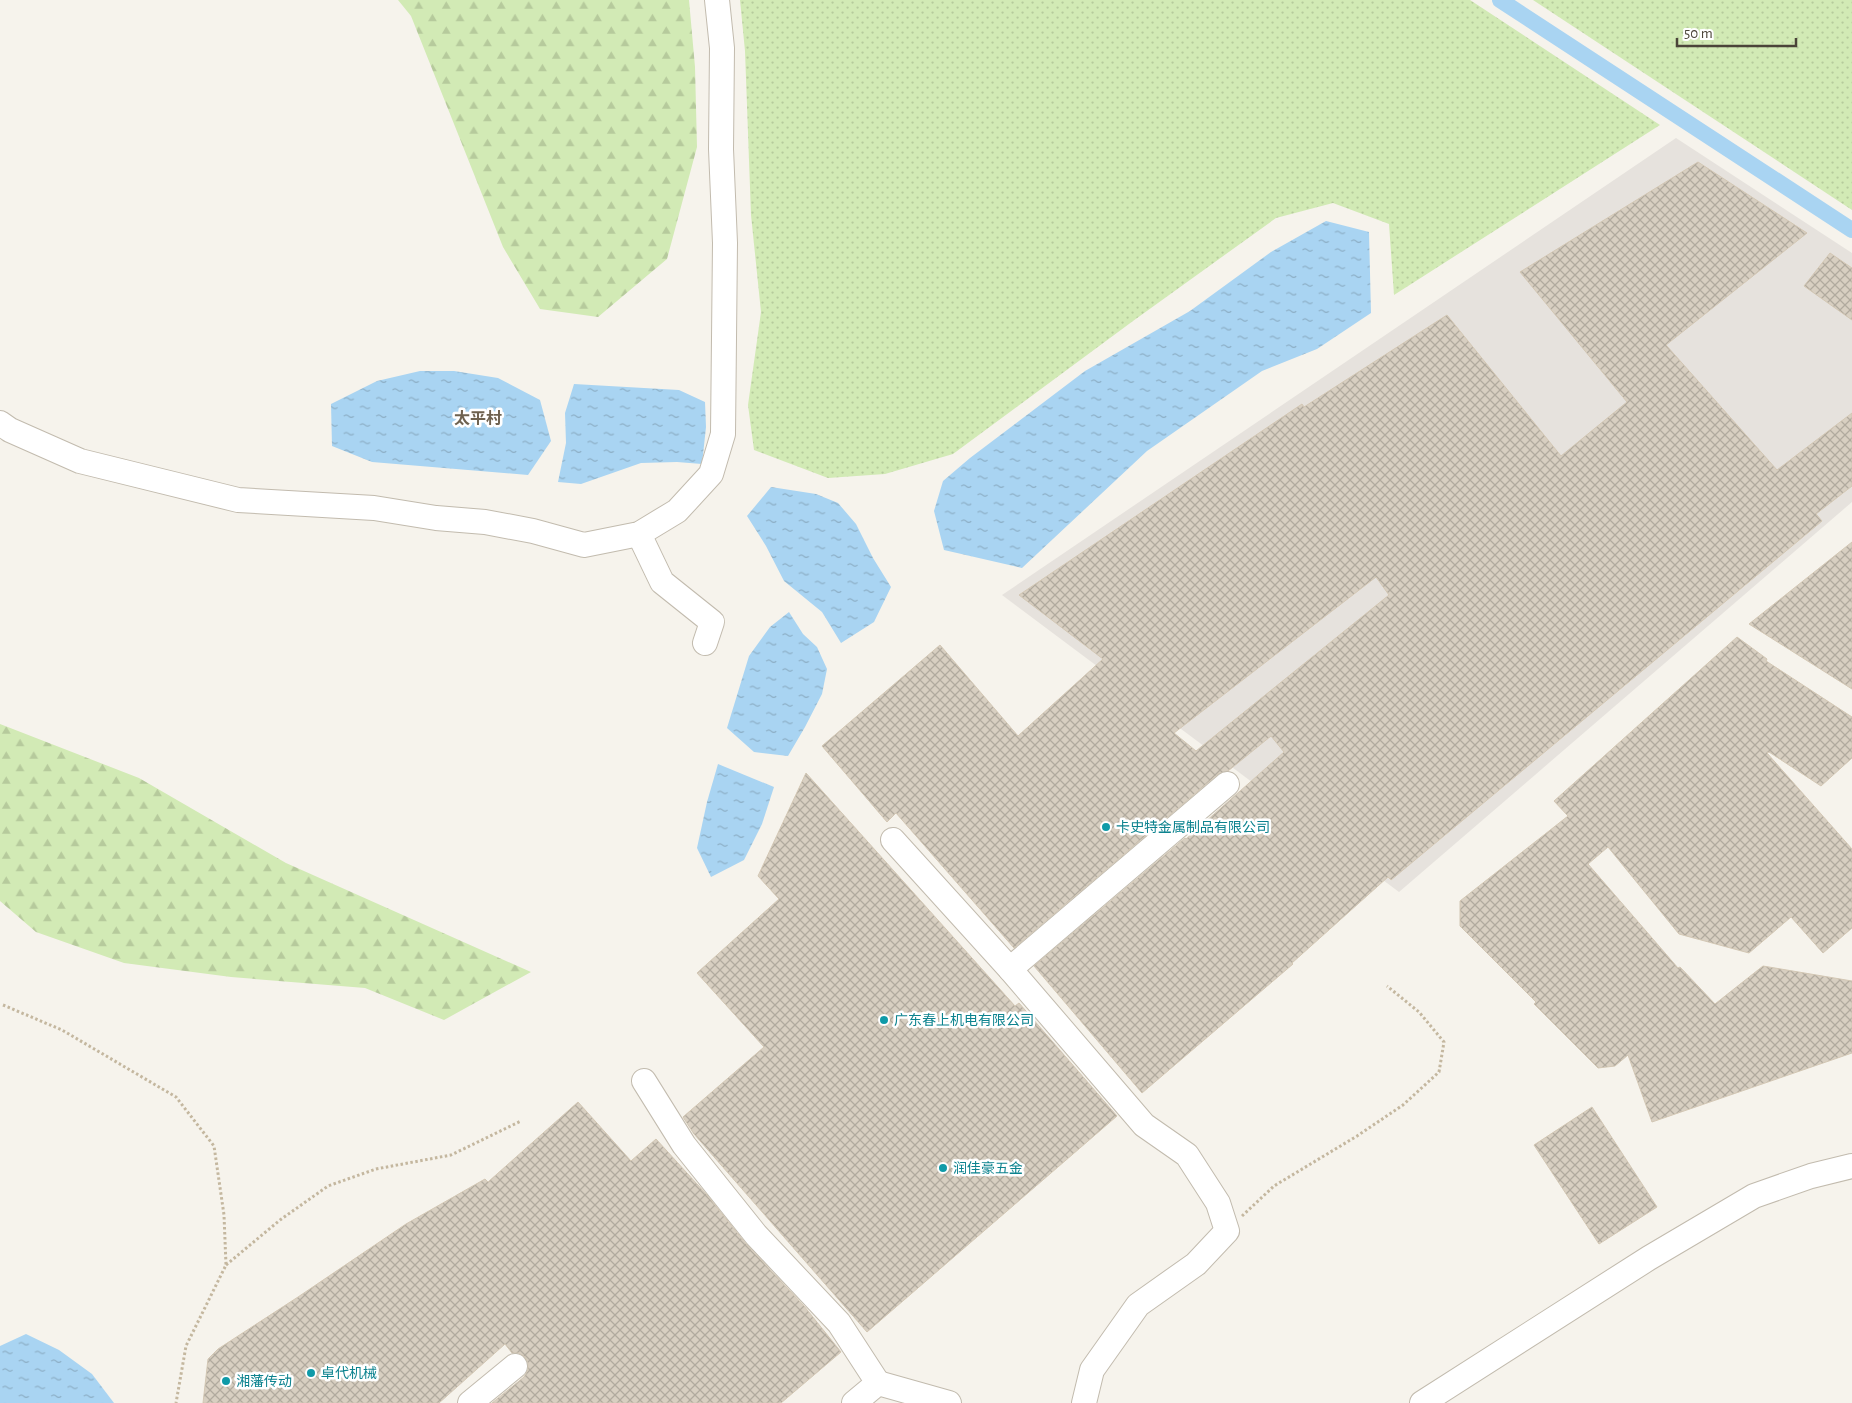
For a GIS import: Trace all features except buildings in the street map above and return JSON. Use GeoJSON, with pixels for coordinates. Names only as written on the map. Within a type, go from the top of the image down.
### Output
{"type":"FeatureCollection","features":[{"type":"Feature","properties":{"kind":"street"},"geometry":{"type":"LineString","coordinates":[[0,423],[10,430],[80,460],[238,500],[374,508],[436,518],[485,522],[584,545],[639,534],[677,511],[711,474],[723,434],[726,243],[721,149],[722,48],[717,0]]}},
{"type":"Feature","properties":{"kind":"street"},"geometry":{"type":"LineString","coordinates":[[639,534],[662,582],[712,622],[705,643]]}},
{"type":"Feature","properties":{"kind":"street"},"geometry":{"type":"LineString","coordinates":[[1010,969],[1227,784]]}},
{"type":"Feature","properties":{"kind":"street"},"geometry":{"type":"LineString","coordinates":[[893,840],[1010,969],[1144,1125],[1187,1155],[1218,1203],[1226,1231],[1196,1264],[1138,1305],[1092,1370],[1084,1403]]}},
{"type":"Feature","properties":{"kind":"street"},"geometry":{"type":"LineString","coordinates":[[644,1081],[684,1145],[756,1235],[839,1323],[878,1383],[949,1403]]}},
{"type":"Feature","properties":{"kind":"street"},"geometry":{"type":"LineString","coordinates":[[1422,1403],[1650,1258],[1754,1196],[1811,1176],[1852,1166]]}},
{"type":"Feature","properties":{"kind":"street"},"geometry":{"type":"LineString","coordinates":[[470,1403],[515,1366]]}},
{"type":"Feature","properties":{"kind":"street"},"geometry":{"type":"LineString","coordinates":[[854,1403],[878,1383]]}},
{"type":"Feature","properties":{"kind":"path"},"geometry":{"type":"LineString","coordinates":[[1226,1231],[1274,1186],[1403,1105],[1439,1072],[1444,1042],[1419,1012],[1387,986]]}},
{"type":"Feature","properties":{"kind":"path"},"geometry":{"type":"LineString","coordinates":[[3,1005],[62,1030],[176,1097],[214,1146],[224,1215],[226,1265]]}},
{"type":"Feature","properties":{"kind":"path"},"geometry":{"type":"LineString","coordinates":[[176,1403],[186,1346],[226,1265],[280,1220],[328,1186],[376,1169],[451,1155],[521,1121]]}},
{"type":"Feature","properties":{"kind":"shaded area"},"geometry":{"type":"Polygon","coordinates":[[[1676,138],[1852,253],[1852,502],[1399,892],[1002,595],[1676,138]]]}},
{"type":"Feature","properties":{"kind":"green space"},"geometry":{"type":"Polygon","coordinates":[[[398,0],[689,0],[695,67],[697,147],[667,259],[598,317],[540,309],[503,247],[411,16],[398,0]]]}},
{"type":"Feature","properties":{"kind":"green space"},"geometry":{"type":"Polygon","coordinates":[[[740,0],[1470,0],[1660,125],[1394,295],[1389,224],[1333,203],[1276,218],[953,454],[885,474],[828,478],[754,450],[748,405],[761,312],[751,215],[745,51],[740,0]]]}},
{"type":"Feature","properties":{"kind":"green space"},"geometry":{"type":"Polygon","coordinates":[[[1533,0],[1852,0],[1852,210],[1533,0]]]}},
{"type":"Feature","properties":{"kind":"green space"},"geometry":{"type":"Polygon","coordinates":[[[0,724],[139,778],[286,863],[531,972],[444,1020],[365,988],[231,977],[124,963],[36,932],[0,901],[0,724]]]}},
{"type":"Feature","properties":{"kind":"water"},"geometry":{"type":"Polygon","coordinates":[[[1326,221],[1369,232],[1371,313],[1317,349],[1262,371],[1147,451],[1022,568],[944,550],[934,511],[943,481],[970,458],[1085,371],[1190,311],[1271,252],[1326,221]]]}},
{"type":"Feature","properties":{"kind":"water"},"geometry":{"type":"Polygon","coordinates":[[[420,371],[454,371],[498,378],[540,400],[551,441],[528,475],[372,462],[332,446],[331,404],[377,381],[420,371]]]}},
{"type":"Feature","properties":{"kind":"water"},"geometry":{"type":"Polygon","coordinates":[[[574,384],[679,390],[705,402],[706,427],[702,464],[677,462],[641,463],[581,484],[558,482],[566,443],[565,413],[574,384]]]}},
{"type":"Feature","properties":{"kind":"water"},"geometry":{"type":"Polygon","coordinates":[[[771,487],[816,494],[838,503],[856,524],[873,558],[891,587],[874,622],[841,643],[822,612],[784,581],[766,546],[747,516],[771,487]]]}},
{"type":"Feature","properties":{"kind":"water"},"geometry":{"type":"Polygon","coordinates":[[[789,612],[803,634],[817,647],[827,669],[822,694],[788,756],[754,752],[727,728],[749,656],[770,627],[789,612]]]}},
{"type":"Feature","properties":{"kind":"water"},"geometry":{"type":"Polygon","coordinates":[[[718,764],[774,787],[762,824],[744,860],[711,877],[697,848],[718,764]]]}},
{"type":"Feature","properties":{"kind":"water"},"geometry":{"type":"Polygon","coordinates":[[[26,1334],[59,1350],[92,1374],[114,1403],[0,1403],[0,1346],[26,1334]]]}},
{"type":"Feature","properties":{"kind":"waterway"},"geometry":{"type":"LineString","coordinates":[[1500,0],[1852,230]]}},
{"type":"Feature","properties":{"kind":"place","name":"卡史特金属制品有限公司"},"geometry":{"type":"Point","coordinates":[1106,827]}},
{"type":"Feature","properties":{"kind":"place","name":"广东春上机电有限公司"},"geometry":{"type":"Point","coordinates":[884,1020]}},
{"type":"Feature","properties":{"kind":"place","name":"润佳豪五金"},"geometry":{"type":"Point","coordinates":[943,1168]}},
{"type":"Feature","properties":{"kind":"place","name":"卓代机械"},"geometry":{"type":"Point","coordinates":[311,1373]}},
{"type":"Feature","properties":{"kind":"place","name":"湘藩传动"},"geometry":{"type":"Point","coordinates":[226,1381]}},
{"type":"Feature","properties":{"kind":"district","name":"太平村"},"geometry":{"type":"Point","coordinates":[478,418]}}]}
